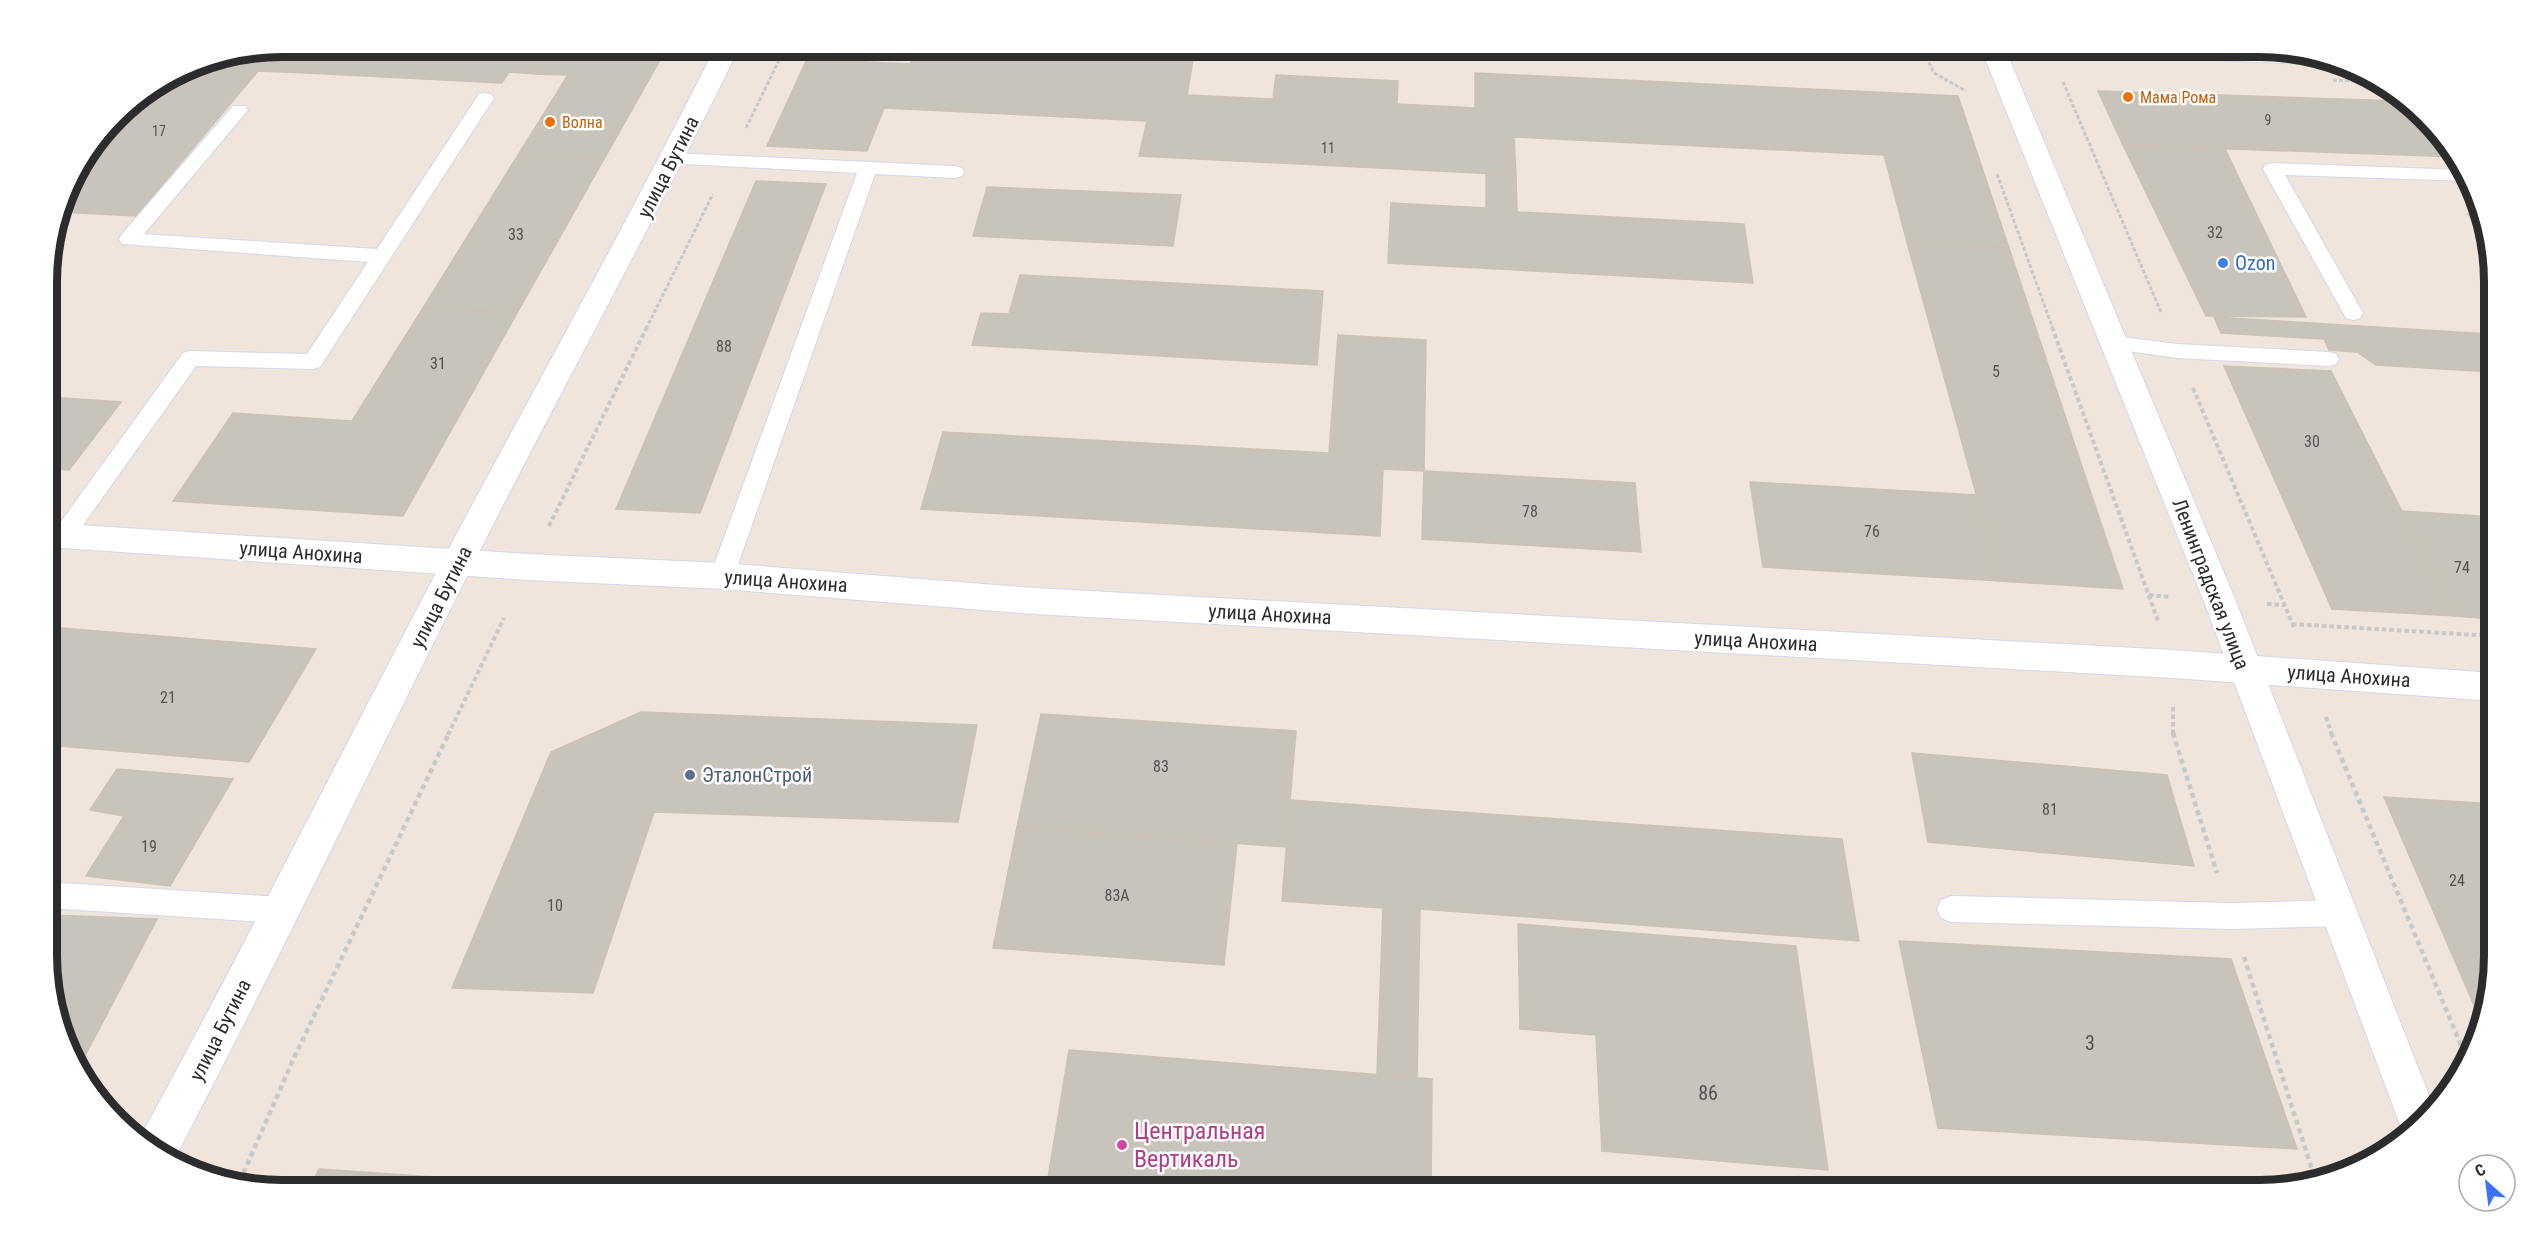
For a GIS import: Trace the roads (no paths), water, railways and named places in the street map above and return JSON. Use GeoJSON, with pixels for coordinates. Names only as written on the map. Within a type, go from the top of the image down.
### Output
{"type":"FeatureCollection","features":[{"type":"Feature","properties":{"kind":"main road","name":"улица Бутина"},"geometry":{"type":"LineString","coordinates":[[160,1144],[458,563],[673,159],[724,57]]}},
{"type":"Feature","properties":{"kind":"main road","name":"Ленинградская улица"},"geometry":{"type":"LineString","coordinates":[[1997,57],[2219,599],[2416,1115]]}},
{"type":"Feature","properties":{"kind":"main road","name":"улица Анохина"},"geometry":{"type":"LineString","coordinates":[[57,536],[458,563],[722,576],[1035,601],[2173,664],[2484,686]]}},
{"type":"Feature","properties":{"kind":"lane"},"geometry":{"type":"LineString","coordinates":[[57,533],[190,358],[313,362],[485,98]]}},
{"type":"Feature","properties":{"kind":"lane"},"geometry":{"type":"LineString","coordinates":[[239,111],[129,239],[382,256]]}},
{"type":"Feature","properties":{"kind":"lane"},"geometry":{"type":"LineString","coordinates":[[673,159],[955,172]]}},
{"type":"Feature","properties":{"kind":"lane"},"geometry":{"type":"LineString","coordinates":[[722,576],[868,168]]}},
{"type":"Feature","properties":{"kind":"lane"},"geometry":{"type":"LineString","coordinates":[[2353,313],[2272,169],[2458,176]]}},
{"type":"Feature","properties":{"kind":"lane"},"geometry":{"type":"LineString","coordinates":[[2114,343],[2177,351],[2329,359]]}},
{"type":"Feature","properties":{"kind":"lane"},"geometry":{"type":"LineString","coordinates":[[57,896],[281,910]]}},
{"type":"Feature","properties":{"kind":"lane"},"geometry":{"type":"LineString","coordinates":[[1951,909],[2231,916],[2339,913]]}},
{"type":"Feature","properties":{"kind":"place","name":"Мама Рома"},"geometry":{"type":"Point","coordinates":[2128,97]}},
{"type":"Feature","properties":{"kind":"place","name":"Волна"},"geometry":{"type":"Point","coordinates":[550,122]}},
{"type":"Feature","properties":{"kind":"place","name":"Ozon"},"geometry":{"type":"Point","coordinates":[2223,263]}},
{"type":"Feature","properties":{"kind":"place","name":"ЭталонСтрой"},"geometry":{"type":"Point","coordinates":[690,775]}},
{"type":"Feature","properties":{"kind":"place","name":"Центральная Вертикаль"},"geometry":{"type":"Point","coordinates":[1122,1145]}}]}
